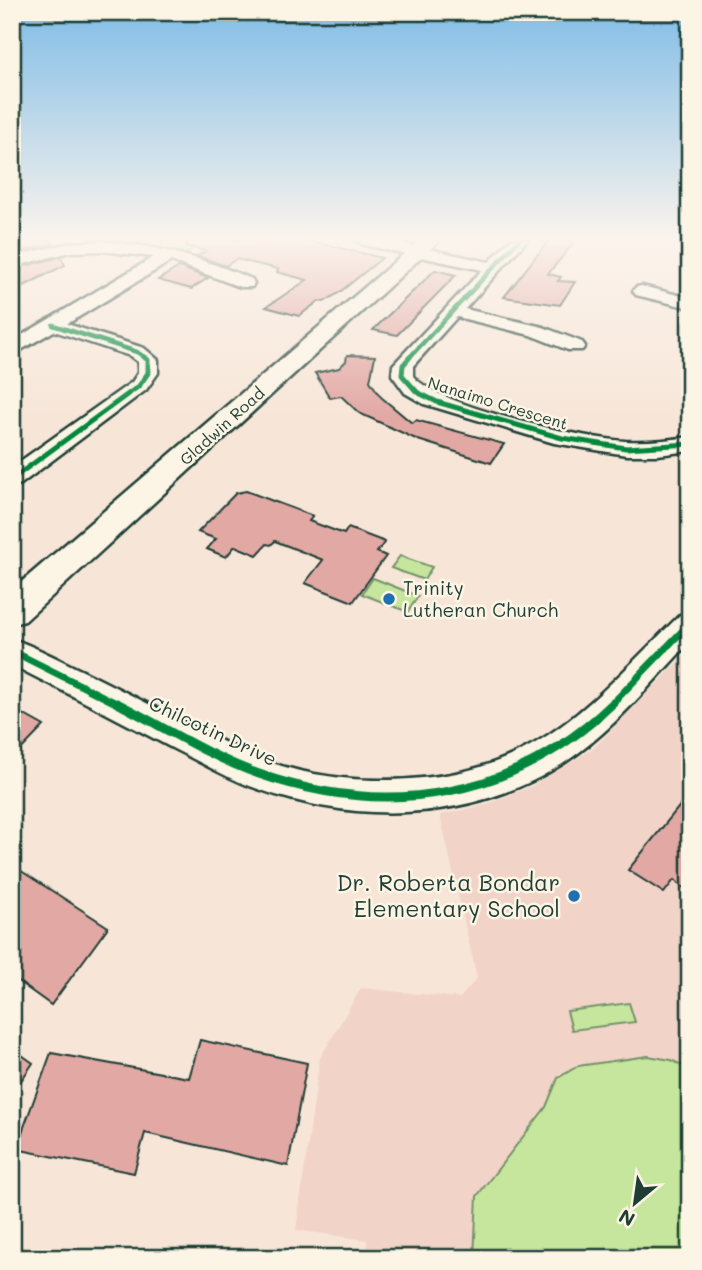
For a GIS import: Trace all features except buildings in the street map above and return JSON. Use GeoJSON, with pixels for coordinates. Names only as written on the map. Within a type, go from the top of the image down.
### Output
{"type":"FeatureCollection","features":[{"type":"Feature","properties":{"kind":"main road","name":"Gladwin Road"},"geometry":{"type":"LineString","coordinates":[[12,611],[364,299]]}},
{"type":"Feature","properties":{"kind":"street"},"geometry":{"type":"LineString","coordinates":[[12,349],[96,299]]}},
{"type":"Feature","properties":{"kind":"street","name":"Nanaimo Crescent"},"geometry":{"type":"LineString","coordinates":[[464,299],[403,365],[402,375],[419,395],[584,443],[632,449],[659,449],[690,444]]}},
{"type":"Feature","properties":{"kind":"street"},"geometry":{"type":"LineString","coordinates":[[453,311],[536,331],[575,346]]}},
{"type":"Feature","properties":{"kind":"street"},"geometry":{"type":"LineString","coordinates":[[12,479],[139,386],[148,373],[148,360],[137,352],[53,325]]}},
{"type":"Feature","properties":{"kind":"street","name":"Chilcotin Drive"},"geometry":{"type":"LineString","coordinates":[[12,651],[258,774],[307,787],[354,794],[405,796],[450,792],[488,782],[549,755],[579,734],[690,623]]}},
{"type":"Feature","properties":{"kind":"shaded area","name":"Dr. Roberta Bondar Elementary School"},"geometry":{"type":"Polygon","coordinates":[[[690,650],[690,1069],[671,1060],[558,1078],[546,1107],[478,1196],[474,1258],[367,1258],[367,1240],[296,1230],[320,1058],[361,988],[460,998],[477,978],[440,815],[485,805],[532,786],[594,748],[690,650]]]}},
{"type":"Feature","properties":{"kind":"green space"},"geometry":{"type":"Polygon","coordinates":[[[400,556],[432,567],[424,580],[391,568],[400,556]]]}},
{"type":"Feature","properties":{"kind":"green space"},"geometry":{"type":"Polygon","coordinates":[[[373,578],[418,596],[408,612],[362,594],[373,578]]]}},
{"type":"Feature","properties":{"kind":"green space"},"geometry":{"type":"Polygon","coordinates":[[[629,1003],[635,1022],[572,1030],[567,1011],[629,1003]]]}},
{"type":"Feature","properties":{"kind":"green space"},"geometry":{"type":"Polygon","coordinates":[[[648,1056],[671,1060],[690,1069],[690,1258],[474,1258],[477,1196],[546,1107],[558,1078],[578,1066],[648,1056]]]}},
{"type":"Feature","properties":{"kind":"cycle path"},"geometry":{"type":"LineString","coordinates":[[464,299],[403,365],[402,375],[421,395],[530,430],[594,444],[626,448],[690,444]]}},
{"type":"Feature","properties":{"kind":"cycle path"},"geometry":{"type":"LineString","coordinates":[[12,479],[139,386],[148,373],[148,360],[137,352],[53,325]]}},
{"type":"Feature","properties":{"kind":"cycle path"},"geometry":{"type":"LineString","coordinates":[[12,651],[259,774],[294,785],[331,792],[408,796],[483,784],[518,771],[551,753],[606,709],[690,623]]}},
{"type":"Feature","properties":{"kind":"place","name":"Trinity Lutheran Church"},"geometry":{"type":"Point","coordinates":[389,599]}},
{"type":"Feature","properties":{"kind":"place","name":"Dr. Roberta Bondar Elementary School"},"geometry":{"type":"Point","coordinates":[574,896]}}]}
